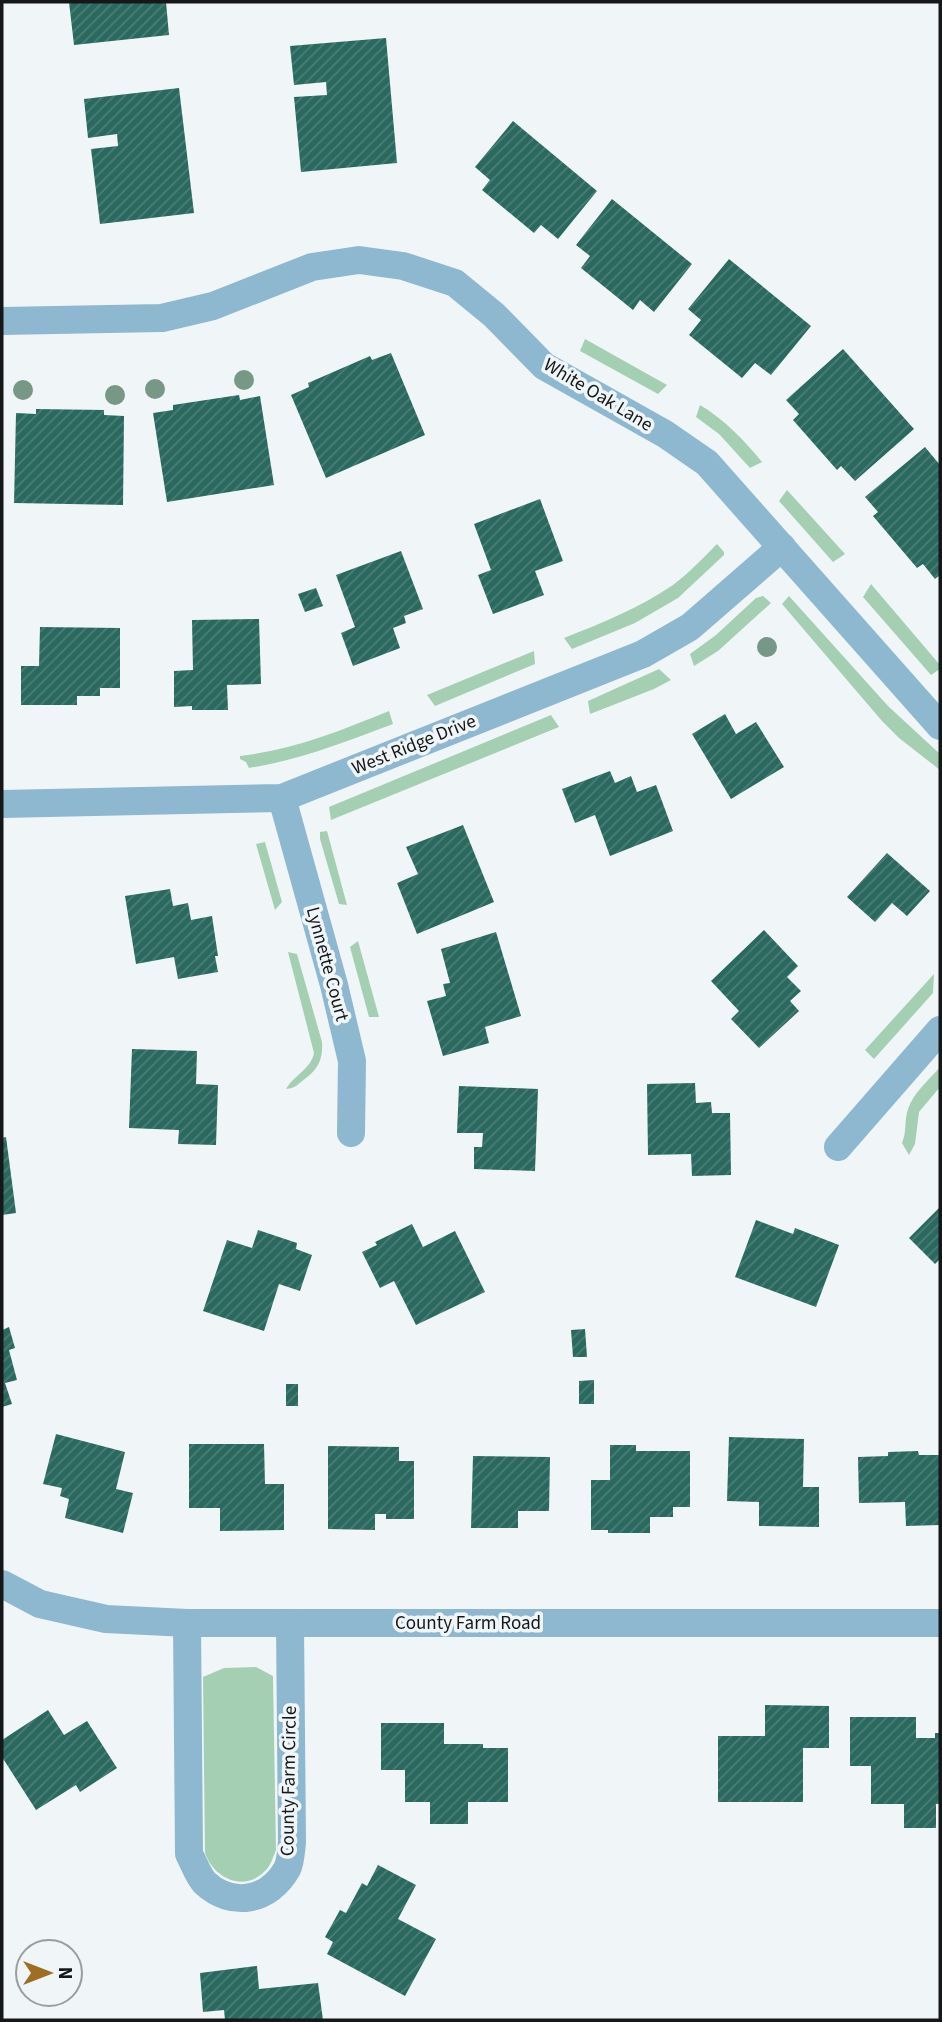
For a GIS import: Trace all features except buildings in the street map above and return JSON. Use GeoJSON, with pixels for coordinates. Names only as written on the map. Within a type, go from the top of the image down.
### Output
{"type":"FeatureCollection","features":[{"type":"Feature","properties":{"kind":"street","name":"White Oak Lane"},"geometry":{"type":"LineString","coordinates":[[2,321],[162,318],[213,306],[313,267],[359,260],[403,266],[455,284],[494,315],[544,366],[664,434],[707,463],[940,726]]}},
{"type":"Feature","properties":{"kind":"street","name":"West Ridge Drive"},"geometry":{"type":"LineString","coordinates":[[2,804],[282,798],[643,654],[690,627],[782,547]]}},
{"type":"Feature","properties":{"kind":"street","name":"Lynnette Court"},"geometry":{"type":"LineString","coordinates":[[282,798],[334,985],[352,1061],[351,1133]]}},
{"type":"Feature","properties":{"kind":"street"},"geometry":{"type":"LineString","coordinates":[[838,1147],[940,1030]]}},
{"type":"Feature","properties":{"kind":"street","name":"County Farm Road"},"geometry":{"type":"LineString","coordinates":[[2,1584],[40,1604],[106,1619],[187,1623],[940,1623]]}},
{"type":"Feature","properties":{"kind":"street","name":"County Farm Circle"},"geometry":{"type":"LineString","coordinates":[[187,1623],[189,1854],[203,1881],[223,1895],[248,1899],[272,1888],[288,1867],[292,1842],[290,1624]]}},
{"type":"Feature","properties":{"kind":"green space"},"geometry":{"type":"Polygon","coordinates":[[[585,339],[667,385],[658,394],[580,351],[585,339]]]}},
{"type":"Feature","properties":{"kind":"green space"},"geometry":{"type":"Polygon","coordinates":[[[700,405],[734,431],[762,462],[750,468],[719,434],[696,417],[700,405]]]}},
{"type":"Feature","properties":{"kind":"green space"},"geometry":{"type":"Polygon","coordinates":[[[787,490],[845,554],[833,562],[779,501],[787,490]]]}},
{"type":"Feature","properties":{"kind":"green space"},"geometry":{"type":"Polygon","coordinates":[[[717,544],[724,555],[678,598],[635,623],[572,649],[564,638],[647,601],[685,576],[717,544]]]}},
{"type":"Feature","properties":{"kind":"green space"},"geometry":{"type":"Polygon","coordinates":[[[871,584],[940,665],[940,669],[931,675],[863,597],[871,584]]]}},
{"type":"Feature","properties":{"kind":"green space"},"geometry":{"type":"Polygon","coordinates":[[[763,596],[771,603],[718,651],[694,666],[690,654],[716,635],[756,598],[763,596]]]}},
{"type":"Feature","properties":{"kind":"green space"},"geometry":{"type":"Polygon","coordinates":[[[789,596],[888,706],[940,754],[940,770],[882,721],[782,604],[789,596]]]}},
{"type":"Feature","properties":{"kind":"green space"},"geometry":{"type":"Polygon","coordinates":[[[534,651],[535,664],[435,706],[427,695],[534,651]]]}},
{"type":"Feature","properties":{"kind":"green space"},"geometry":{"type":"Polygon","coordinates":[[[659,669],[671,680],[590,714],[588,701],[659,669]]]}},
{"type":"Feature","properties":{"kind":"green space"},"geometry":{"type":"Polygon","coordinates":[[[389,711],[393,724],[322,750],[249,768],[246,762],[240,759],[240,756],[316,739],[389,711]]]}},
{"type":"Feature","properties":{"kind":"green space"},"geometry":{"type":"Polygon","coordinates":[[[551,715],[559,727],[331,820],[329,807],[551,715]]]}},
{"type":"Feature","properties":{"kind":"green space"},"geometry":{"type":"Polygon","coordinates":[[[327,831],[347,905],[339,904],[320,839],[320,832],[327,831]]]}},
{"type":"Feature","properties":{"kind":"green space"},"geometry":{"type":"Polygon","coordinates":[[[265,842],[282,902],[275,910],[256,844],[265,842]]]}},
{"type":"Feature","properties":{"kind":"green space"},"geometry":{"type":"Polygon","coordinates":[[[358,941],[379,1017],[369,1017],[350,947],[358,941]]]}},
{"type":"Feature","properties":{"kind":"green space"},"geometry":{"type":"Polygon","coordinates":[[[288,952],[297,954],[322,1048],[321,1058],[314,1070],[297,1085],[286,1089],[309,1063],[314,1053],[288,952]]]}},
{"type":"Feature","properties":{"kind":"green space"},"geometry":{"type":"Polygon","coordinates":[[[934,974],[933,993],[874,1059],[865,1050],[934,974]]]}},
{"type":"Feature","properties":{"kind":"green space"},"geometry":{"type":"Polygon","coordinates":[[[940,1067],[940,1087],[919,1112],[915,1144],[909,1155],[902,1143],[910,1103],[940,1067]]]}},
{"type":"Feature","properties":{"kind":"green space"},"geometry":{"type":"Polygon","coordinates":[[[256,1667],[273,1676],[276,1850],[266,1870],[258,1877],[240,1882],[215,1870],[205,1853],[203,1677],[224,1668],[256,1667]]]}}]}
